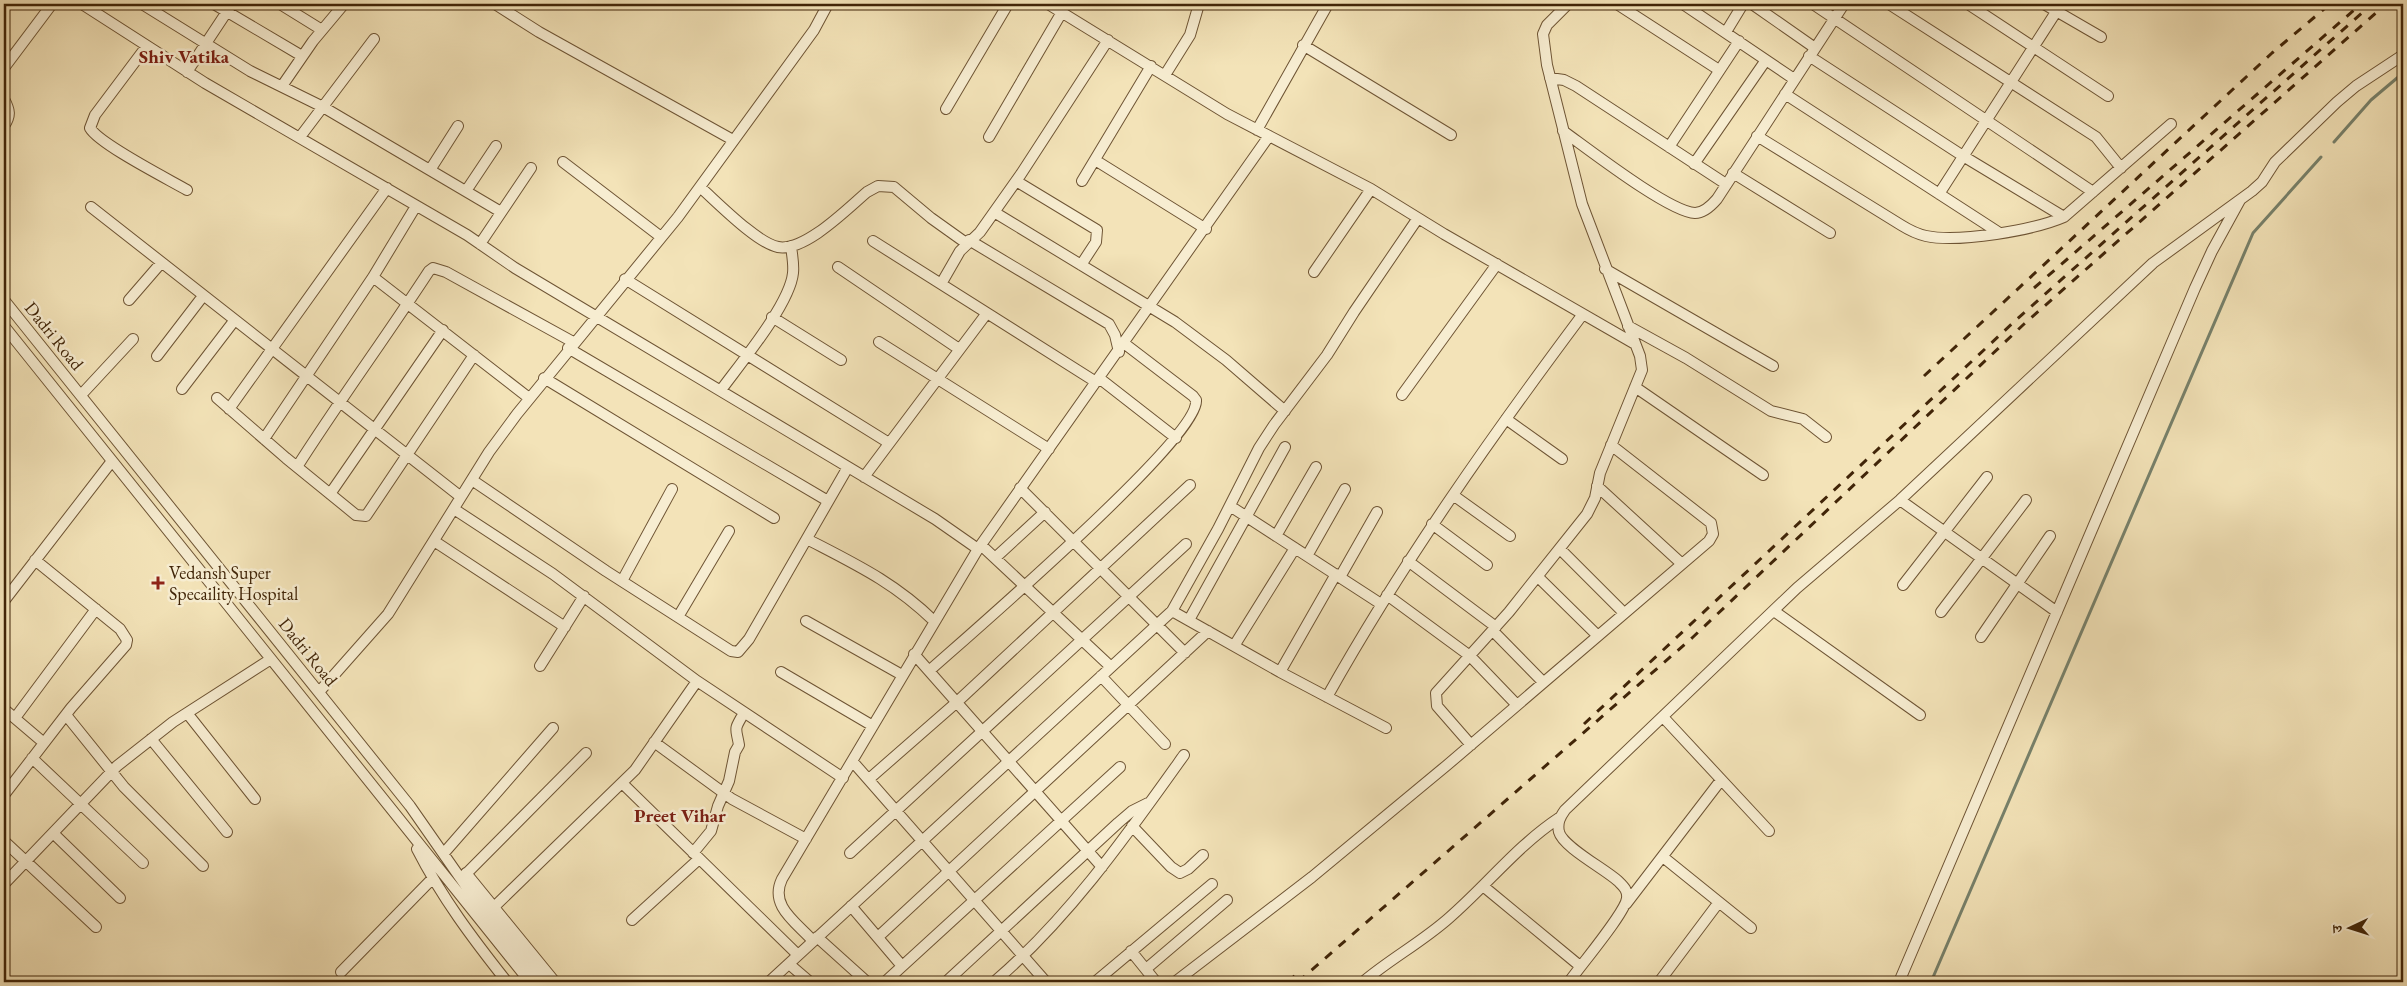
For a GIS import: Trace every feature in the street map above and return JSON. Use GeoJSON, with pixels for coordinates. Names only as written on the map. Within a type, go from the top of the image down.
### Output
{"type":"FeatureCollection","features":[{"type":"Feature","properties":{"kind":"street"},"geometry":{"type":"LineString","coordinates":[[4,68],[52,4]]}},
{"type":"Feature","properties":{"kind":"street"},"geometry":{"type":"LineString","coordinates":[[82,4],[187,72],[387,188],[480,244],[515,268],[980,547],[1024,585],[1111,667]]}},
{"type":"Feature","properties":{"kind":"street"},"geometry":{"type":"LineString","coordinates":[[142,4],[250,71],[323,107],[501,212]]}},
{"type":"Feature","properties":{"kind":"street"},"geometry":{"type":"LineString","coordinates":[[214,4],[229,8],[302,56]]}},
{"type":"Feature","properties":{"kind":"street"},"geometry":{"type":"LineString","coordinates":[[280,4],[322,30]]}},
{"type":"Feature","properties":{"kind":"street"},"geometry":{"type":"LineString","coordinates":[[282,86],[302,56],[344,4]]}},
{"type":"Feature","properties":{"kind":"street"},"geometry":{"type":"LineString","coordinates":[[495,4],[539,32],[733,140]]}},
{"type":"Feature","properties":{"kind":"street"},"geometry":{"type":"LineString","coordinates":[[319,692],[388,614],[489,452],[544,378],[700,187],[814,30],[828,4]]}},
{"type":"Feature","properties":{"kind":"street"},"geometry":{"type":"LineString","coordinates":[[946,109],[1008,4]]}},
{"type":"Feature","properties":{"kind":"street"},"geometry":{"type":"LineString","coordinates":[[1165,75],[1190,34],[1199,4]]}},
{"type":"Feature","properties":{"kind":"street"},"geometry":{"type":"LineString","coordinates":[[1257,130],[1303,45],[1328,4]]}},
{"type":"Feature","properties":{"kind":"street"},"geometry":{"type":"LineString","coordinates":[[1471,744],[1437,706],[1435,700],[1438,690],[1494,629],[1538,577],[1593,506],[1600,473],[1642,370],[1635,344],[1605,269],[1582,204],[1543,45],[1547,25],[1568,4]]}},
{"type":"Feature","properties":{"kind":"street"},"geometry":{"type":"LineString","coordinates":[[1617,4],[1719,70]]}},
{"type":"Feature","properties":{"kind":"street"},"geometry":{"type":"LineString","coordinates":[[1683,4],[1794,79]]}},
{"type":"Feature","properties":{"kind":"street"},"geometry":{"type":"LineString","coordinates":[[1726,32],[1743,4]]}},
{"type":"Feature","properties":{"kind":"street"},"geometry":{"type":"LineString","coordinates":[[1752,4],[1812,52],[1963,156],[2064,217]]}},
{"type":"Feature","properties":{"kind":"street"},"geometry":{"type":"LineString","coordinates":[[1813,4],[1987,119],[2093,192]]}},
{"type":"Feature","properties":{"kind":"street"},"geometry":{"type":"LineString","coordinates":[[1563,131],[1663,200],[1689,212],[1696,213],[1711,207],[1844,4]]}},
{"type":"Feature","properties":{"kind":"street"},"geometry":{"type":"LineString","coordinates":[[1889,4],[2010,83],[2096,136],[2121,168]]}},
{"type":"Feature","properties":{"kind":"street"},"geometry":{"type":"LineString","coordinates":[[1968,4],[2108,96]]}},
{"type":"Feature","properties":{"kind":"street"},"geometry":{"type":"LineString","coordinates":[[2044,4],[2101,37]]}},
{"type":"Feature","properties":{"kind":"street"},"geometry":{"type":"LineString","coordinates":[[989,137],[1055,7],[1257,130],[1372,190],[1635,344]]}},
{"type":"Feature","properties":{"kind":"street"},"geometry":{"type":"LineString","coordinates":[[187,72],[229,8]]}},
{"type":"Feature","properties":{"kind":"street"},"geometry":{"type":"LineString","coordinates":[[1939,194],[2056,12]]}},
{"type":"Feature","properties":{"kind":"street"},"geometry":{"type":"LineString","coordinates":[[300,137],[374,39]]}},
{"type":"Feature","properties":{"kind":"street"},"geometry":{"type":"LineString","coordinates":[[941,284],[968,242],[980,232],[1016,181],[1108,40]]}},
{"type":"Feature","properties":{"kind":"street"},"geometry":{"type":"LineString","coordinates":[[1669,147],[1739,41]]}},
{"type":"Feature","properties":{"kind":"street"},"geometry":{"type":"LineString","coordinates":[[1303,45],[1451,135]]}},
{"type":"Feature","properties":{"kind":"street"},"geometry":{"type":"LineString","coordinates":[[146,47],[95,115],[90,128],[92,132],[109,144],[187,190]]}},
{"type":"Feature","properties":{"kind":"street"},"geometry":{"type":"LineString","coordinates":[[1362,982],[1387,962],[1421,941],[1559,818],[1564,810],[1798,588],[1900,500],[2153,263],[2262,182],[2275,162],[2338,102],[2356,86],[2403,55]]}},
{"type":"Feature","properties":{"kind":"street"},"geometry":{"type":"LineString","coordinates":[[1694,164],[1766,60]]}},
{"type":"Feature","properties":{"kind":"street"},"geometry":{"type":"LineString","coordinates":[[1082,181],[1151,66]]}},
{"type":"Feature","properties":{"kind":"street"},"geometry":{"type":"LineString","coordinates":[[1550,78],[1564,80],[1576,86],[1726,184]]}},
{"type":"Feature","properties":{"kind":"street"},"geometry":{"type":"LineString","coordinates":[[1785,94],[1998,232]]}},
{"type":"Feature","properties":{"kind":"street"},"geometry":{"type":"LineString","coordinates":[[4,99],[10,115],[4,126]]}},
{"type":"Feature","properties":{"kind":"street"},"geometry":{"type":"LineString","coordinates":[[1757,136],[1916,233],[1940,238],[1998,232],[2048,223],[2064,217],[2171,124]]}},
{"type":"Feature","properties":{"kind":"street"},"geometry":{"type":"LineString","coordinates":[[430,170],[458,126]]}},
{"type":"Feature","properties":{"kind":"street"},"geometry":{"type":"LineString","coordinates":[[867,982],[815,939],[782,908],[777,893],[782,879],[843,778],[914,654],[980,547],[1020,488],[1206,229],[1269,136]]}},
{"type":"Feature","properties":{"kind":"street"},"geometry":{"type":"LineString","coordinates":[[466,191],[496,146]]}},
{"type":"Feature","properties":{"kind":"street"},"geometry":{"type":"LineString","coordinates":[[1095,160],[1206,229]]}},
{"type":"Feature","properties":{"kind":"street"},"geometry":{"type":"LineString","coordinates":[[562,162],[661,237]]}},
{"type":"Feature","properties":{"kind":"street"},"geometry":{"type":"LineString","coordinates":[[480,244],[531,168]]}},
{"type":"Feature","properties":{"kind":"street"},"geometry":{"type":"LineString","coordinates":[[1733,173],[1830,233]]}},
{"type":"Feature","properties":{"kind":"street"},"geometry":{"type":"LineString","coordinates":[[1016,181],[1097,230],[1096,242],[1081,265]]}},
{"type":"Feature","properties":{"kind":"street"},"geometry":{"type":"LineString","coordinates":[[700,187],[757,237],[779,248],[791,246],[805,240],[826,226],[867,192],[878,186],[886,185],[901,191],[931,218],[968,242],[1108,324],[1122,348],[1182,386],[1196,400],[1195,409],[1176,438],[1140,476],[1073,540],[929,671]]}},
{"type":"Feature","properties":{"kind":"street"},"geometry":{"type":"LineString","coordinates":[[229,409],[272,351],[315,286],[387,188]]}},
{"type":"Feature","properties":{"kind":"street"},"geometry":{"type":"LineString","coordinates":[[1314,272],[1372,190]]}},
{"type":"Feature","properties":{"kind":"street"},"geometry":{"type":"LineString","coordinates":[[1899,982],[2195,288],[2212,251],[2242,197]]}},
{"type":"Feature","properties":{"kind":"street"},"geometry":{"type":"LineString","coordinates":[[264,439],[373,277],[416,206]]}},
{"type":"Feature","properties":{"kind":"street"},"geometry":{"type":"LineString","coordinates":[[91,208],[461,497]]}},
{"type":"Feature","properties":{"kind":"street"},"geometry":{"type":"LineString","coordinates":[[994,212],[1151,306],[1226,360],[1285,411]]}},
{"type":"Feature","properties":{"kind":"street"},"geometry":{"type":"LineString","coordinates":[[769,982],[1172,611],[1230,506],[1259,448],[1327,355],[1418,218]]}},
{"type":"Feature","properties":{"kind":"street"},"geometry":{"type":"LineString","coordinates":[[872,241],[1098,380],[1176,438]]}},
{"type":"Feature","properties":{"kind":"street"},"geometry":{"type":"LineString","coordinates":[[721,390],[788,291],[793,274],[791,246]]}},
{"type":"Feature","properties":{"kind":"street"},"geometry":{"type":"LineString","coordinates":[[129,300],[161,263]]}},
{"type":"Feature","properties":{"kind":"street"},"geometry":{"type":"LineString","coordinates":[[1402,395],[1497,264]]}},
{"type":"Feature","properties":{"kind":"street"},"geometry":{"type":"LineString","coordinates":[[838,267],[959,349]]}},
{"type":"Feature","properties":{"kind":"street"},"geometry":{"type":"LineString","coordinates":[[296,467],[338,402],[408,304],[429,271],[438,269],[571,345],[828,502]]}},
{"type":"Feature","properties":{"kind":"street"},"geometry":{"type":"LineString","coordinates":[[1605,269],[1774,366]]}},
{"type":"Feature","properties":{"kind":"street"},"geometry":{"type":"LineString","coordinates":[[373,277],[529,398]]}},
{"type":"Feature","properties":{"kind":"street"},"geometry":{"type":"LineString","coordinates":[[625,279],[889,443]]}},
{"type":"Feature","properties":{"kind":"street"},"geometry":{"type":"LineString","coordinates":[[157,356],[203,296]]}},
{"type":"Feature","properties":{"kind":"street","name":"Dadri Road"},"geometry":{"type":"LineString","coordinates":[[4,300],[410,806],[543,982]]}},
{"type":"Feature","properties":{"kind":"street"},"geometry":{"type":"LineString","coordinates":[[864,477],[936,378],[987,313]]}},
{"type":"Feature","properties":{"kind":"street"},"geometry":{"type":"LineString","coordinates":[[1327,697],[1381,604],[1432,524],[1506,419],[1584,314]]}},
{"type":"Feature","properties":{"kind":"street"},"geometry":{"type":"LineString","coordinates":[[772,317],[841,360]]}},
{"type":"Feature","properties":{"kind":"street"},"geometry":{"type":"LineString","coordinates":[[182,389],[234,320]]}},
{"type":"Feature","properties":{"kind":"street","name":"Dadri Road"},"geometry":{"type":"LineString","coordinates":[[4,326],[530,982]]}},
{"type":"Feature","properties":{"kind":"street"},"geometry":{"type":"LineString","coordinates":[[1628,326],[1686,358],[1772,411],[1803,419],[1826,437]]}},
{"type":"Feature","properties":{"kind":"street"},"geometry":{"type":"LineString","coordinates":[[330,494],[443,330]]}},
{"type":"Feature","properties":{"kind":"street"},"geometry":{"type":"LineString","coordinates":[[81,395],[133,339]]}},
{"type":"Feature","properties":{"kind":"street"},"geometry":{"type":"LineString","coordinates":[[879,342],[1048,449]]}},
{"type":"Feature","properties":{"kind":"street"},"geometry":{"type":"LineString","coordinates":[[217,398],[296,467],[356,515],[366,516],[474,355]]}},
{"type":"Feature","properties":{"kind":"street"},"geometry":{"type":"LineString","coordinates":[[544,378],[774,518]]}},
{"type":"Feature","properties":{"kind":"street"},"geometry":{"type":"LineString","coordinates":[[1635,387],[1764,476]]}},
{"type":"Feature","properties":{"kind":"street"},"geometry":{"type":"LineString","coordinates":[[1506,419],[1562,459]]}},
{"type":"Feature","properties":{"kind":"street"},"geometry":{"type":"LineString","coordinates":[[1175,982],[1312,876],[1471,744],[1709,541],[1713,534],[1711,523],[1611,444]]}},
{"type":"Feature","properties":{"kind":"street"},"geometry":{"type":"LineString","coordinates":[[1189,620],[1285,447]]}},
{"type":"Feature","properties":{"kind":"street"},"geometry":{"type":"LineString","coordinates":[[4,601],[112,461]]}},
{"type":"Feature","properties":{"kind":"street"},"geometry":{"type":"LineString","coordinates":[[472,480],[622,581],[731,651],[738,652],[749,639],[848,467]]}},
{"type":"Feature","properties":{"kind":"street"},"geometry":{"type":"LineString","coordinates":[[1276,536],[1316,467]]}},
{"type":"Feature","properties":{"kind":"street"},"geometry":{"type":"LineString","coordinates":[[1903,585],[1987,477]]}},
{"type":"Feature","properties":{"kind":"street"},"geometry":{"type":"LineString","coordinates":[[868,780],[957,702],[1190,485]]}},
{"type":"Feature","properties":{"kind":"street"},"geometry":{"type":"LineString","coordinates":[[1597,486],[1682,564]]}},
{"type":"Feature","properties":{"kind":"street"},"geometry":{"type":"LineString","coordinates":[[1020,488],[1185,653]]}},
{"type":"Feature","properties":{"kind":"street"},"geometry":{"type":"LineString","coordinates":[[622,581],[672,489]]}},
{"type":"Feature","properties":{"kind":"street"},"geometry":{"type":"LineString","coordinates":[[1307,556],[1345,489]]}},
{"type":"Feature","properties":{"kind":"street"},"geometry":{"type":"LineString","coordinates":[[1453,495],[1510,536]]}},
{"type":"Feature","properties":{"kind":"street"},"geometry":{"type":"LineString","coordinates":[[1900,500],[2057,612]]}},
{"type":"Feature","properties":{"kind":"street"},"geometry":{"type":"LineString","coordinates":[[1941,612],[1980,558],[2026,500]]}},
{"type":"Feature","properties":{"kind":"street"},"geometry":{"type":"LineString","coordinates":[[1230,506],[1381,604]]}},
{"type":"Feature","properties":{"kind":"street"},"geometry":{"type":"LineString","coordinates":[[454,509],[584,596],[697,681],[843,778]]}},
{"type":"Feature","properties":{"kind":"street"},"geometry":{"type":"LineString","coordinates":[[994,558],[1045,512]]}},
{"type":"Feature","properties":{"kind":"street"},"geometry":{"type":"LineString","coordinates":[[1280,672],[1377,512]]}},
{"type":"Feature","properties":{"kind":"street"},"geometry":{"type":"LineString","coordinates":[[1432,524],[1486,565]]}},
{"type":"Feature","properties":{"kind":"street"},"geometry":{"type":"LineString","coordinates":[[678,617],[730,530]]}},
{"type":"Feature","properties":{"kind":"street"},"geometry":{"type":"LineString","coordinates":[[1980,637],[2050,536]]}},
{"type":"Feature","properties":{"kind":"street"},"geometry":{"type":"LineString","coordinates":[[806,539],[890,583],[934,621]]}},
{"type":"Feature","properties":{"kind":"street"},"geometry":{"type":"LineString","coordinates":[[434,541],[564,627]]}},
{"type":"Feature","properties":{"kind":"street"},"geometry":{"type":"LineString","coordinates":[[850,853],[1186,544]]}},
{"type":"Feature","properties":{"kind":"street"},"geometry":{"type":"LineString","coordinates":[[1234,646],[1295,548]]}},
{"type":"Feature","properties":{"kind":"street"},"geometry":{"type":"LineString","coordinates":[[1560,549],[1624,613]]}},
{"type":"Feature","properties":{"kind":"street"},"geometry":{"type":"LineString","coordinates":[[4,795],[66,715],[126,645],[125,634],[35,560]]}},
{"type":"Feature","properties":{"kind":"street"},"geometry":{"type":"LineString","coordinates":[[1408,560],[1494,629],[1544,682]]}},
{"type":"Feature","properties":{"kind":"street"},"geometry":{"type":"LineString","coordinates":[[1538,577],[1598,636]]}},
{"type":"Feature","properties":{"kind":"street"},"geometry":{"type":"LineString","coordinates":[[1387,595],[1470,656],[1517,705]]}},
{"type":"Feature","properties":{"kind":"street"},"geometry":{"type":"LineString","coordinates":[[540,666],[584,596]]}},
{"type":"Feature","properties":{"kind":"street"},"geometry":{"type":"LineString","coordinates":[[16,718],[96,609]]}},
{"type":"Feature","properties":{"kind":"street"},"geometry":{"type":"LineString","coordinates":[[1172,611],[1280,672],[1386,728]]}},
{"type":"Feature","properties":{"kind":"street"},"geometry":{"type":"LineString","coordinates":[[1774,611],[1920,715]]}},
{"type":"Feature","properties":{"kind":"street"},"geometry":{"type":"LineString","coordinates":[[806,621],[902,675]]}},
{"type":"Feature","properties":{"kind":"street"},"geometry":{"type":"LineString","coordinates":[[878,936],[948,869],[1037,791],[1208,631]]}},
{"type":"Feature","properties":{"kind":"street"},"geometry":{"type":"LineString","coordinates":[[914,654],[984,730],[1102,867]]}},
{"type":"Feature","properties":{"kind":"street"},"geometry":{"type":"LineString","coordinates":[[4,884],[111,772],[151,739],[187,713],[271,659]]}},
{"type":"Feature","properties":{"kind":"street"},"geometry":{"type":"LineString","coordinates":[[781,672],[873,726]]}},
{"type":"Feature","properties":{"kind":"street"},"geometry":{"type":"LineString","coordinates":[[1101,676],[1165,744]]}},
{"type":"Feature","properties":{"kind":"street"},"geometry":{"type":"LineString","coordinates":[[494,907],[635,770],[697,681]]}},
{"type":"Feature","properties":{"kind":"street"},"geometry":{"type":"LineString","coordinates":[[4,709],[44,743]]}},
{"type":"Feature","properties":{"kind":"street"},"geometry":{"type":"LineString","coordinates":[[187,713],[255,800]]}},
{"type":"Feature","properties":{"kind":"street"},"geometry":{"type":"LineString","coordinates":[[632,920],[696,856],[711,832],[734,764],[735,752],[739,745],[735,735],[736,727],[744,713]]}},
{"type":"Feature","properties":{"kind":"street"},"geometry":{"type":"LineString","coordinates":[[66,715],[133,797],[203,866]]}},
{"type":"Feature","properties":{"kind":"street"},"geometry":{"type":"LineString","coordinates":[[1662,717],[1769,831]]}},
{"type":"Feature","properties":{"kind":"street"},"geometry":{"type":"LineString","coordinates":[[444,853],[552,728]]}},
{"type":"Feature","properties":{"kind":"street"},"geometry":{"type":"LineString","coordinates":[[151,739],[227,832]]}},
{"type":"Feature","properties":{"kind":"street"},"geometry":{"type":"LineString","coordinates":[[654,742],[724,794],[806,839]]}},
{"type":"Feature","properties":{"kind":"street"},"geometry":{"type":"LineString","coordinates":[[555,982],[494,907],[464,876],[586,753]]}},
{"type":"Feature","properties":{"kind":"street"},"geometry":{"type":"LineString","coordinates":[[994,982],[1023,954],[1102,867],[1184,755]]}},
{"type":"Feature","properties":{"kind":"street"},"geometry":{"type":"LineString","coordinates":[[32,758],[143,863]]}},
{"type":"Feature","properties":{"kind":"street"},"geometry":{"type":"LineString","coordinates":[[852,762],[1046,982]]}},
{"type":"Feature","properties":{"kind":"street"},"geometry":{"type":"LineString","coordinates":[[885,982],[1120,767]]}},
{"type":"Feature","properties":{"kind":"street"},"geometry":{"type":"LineString","coordinates":[[1569,982],[1625,905],[1722,780]]}},
{"type":"Feature","properties":{"kind":"street"},"geometry":{"type":"LineString","coordinates":[[622,783],[798,955]]}},
{"type":"Feature","properties":{"kind":"street"},"geometry":{"type":"LineString","coordinates":[[946,982],[1001,929],[1132,811],[1150,802]]}},
{"type":"Feature","properties":{"kind":"street"},"geometry":{"type":"LineString","coordinates":[[1559,818],[1558,825],[1562,837],[1622,885],[1627,897],[1625,905]]}},
{"type":"Feature","properties":{"kind":"street"},"geometry":{"type":"LineString","coordinates":[[1132,826],[1171,867],[1180,873],[1188,869],[1203,855]]}},
{"type":"Feature","properties":{"kind":"street"},"geometry":{"type":"LineString","coordinates":[[408,830],[432,879],[455,916],[507,982]]}},
{"type":"Feature","properties":{"kind":"street"},"geometry":{"type":"LineString","coordinates":[[53,832],[120,898]]}},
{"type":"Feature","properties":{"kind":"street"},"geometry":{"type":"LineString","coordinates":[[4,841],[96,927]]}},
{"type":"Feature","properties":{"kind":"street"},"geometry":{"type":"LineString","coordinates":[[1663,857],[1751,928]]}},
{"type":"Feature","properties":{"kind":"street"},"geometry":{"type":"LineString","coordinates":[[341,972],[432,879]]}},
{"type":"Feature","properties":{"kind":"street"},"geometry":{"type":"LineString","coordinates":[[1095,982],[1212,884]]}},
{"type":"Feature","properties":{"kind":"street"},"geometry":{"type":"LineString","coordinates":[[1483,886],[1580,966]]}},
{"type":"Feature","properties":{"kind":"street"},"geometry":{"type":"LineString","coordinates":[[1146,969],[1228,900]]}},
{"type":"Feature","properties":{"kind":"street"},"geometry":{"type":"LineString","coordinates":[[1659,982],[1718,902]]}},
{"type":"Feature","properties":{"kind":"street"},"geometry":{"type":"LineString","coordinates":[[851,906],[902,966]]}},
{"type":"Feature","properties":{"kind":"street"},"geometry":{"type":"LineString","coordinates":[[1131,951],[1156,982]]}},
{"type":"Feature","properties":{"kind":"street"},"geometry":{"type":"LineString","coordinates":[[789,964],[810,982]]}},
{"type":"Feature","properties":{"kind":"waterway"},"geometry":{"type":"LineString","coordinates":[[2334,142],[2371,100],[2403,73]]}},
{"type":"Feature","properties":{"kind":"waterway"},"geometry":{"type":"LineString","coordinates":[[1931,982],[2253,233],[2321,157]]}},
{"type":"Feature","properties":{"kind":"railway"},"geometry":{"type":"LineString","coordinates":[[1924,376],[2272,53],[2330,4]]}},
{"type":"Feature","properties":{"kind":"railway"},"geometry":{"type":"LineString","coordinates":[[2034,288],[2361,4]]}},
{"type":"Feature","properties":{"kind":"railway"},"geometry":{"type":"LineString","coordinates":[[1584,724],[2017,319],[2372,4]]}},
{"type":"Feature","properties":{"kind":"railway"},"geometry":{"type":"LineString","coordinates":[[1298,982],[1692,638],[2023,325],[2386,4]]}},
{"type":"Feature","properties":{"kind":"railway"},"geometry":{"type":"LineString","coordinates":[[1288,982],[1301,970]]}},
{"type":"Feature","properties":{"kind":"place","name":"Vedansh Super Specaility Hospital"},"geometry":{"type":"Point","coordinates":[158,583]}},
{"type":"Feature","properties":{"kind":"district","name":"Shiv Vatika"},"geometry":{"type":"Point","coordinates":[184,56]}},
{"type":"Feature","properties":{"kind":"district","name":"Preet Vihar"},"geometry":{"type":"Point","coordinates":[680,815]}}]}
